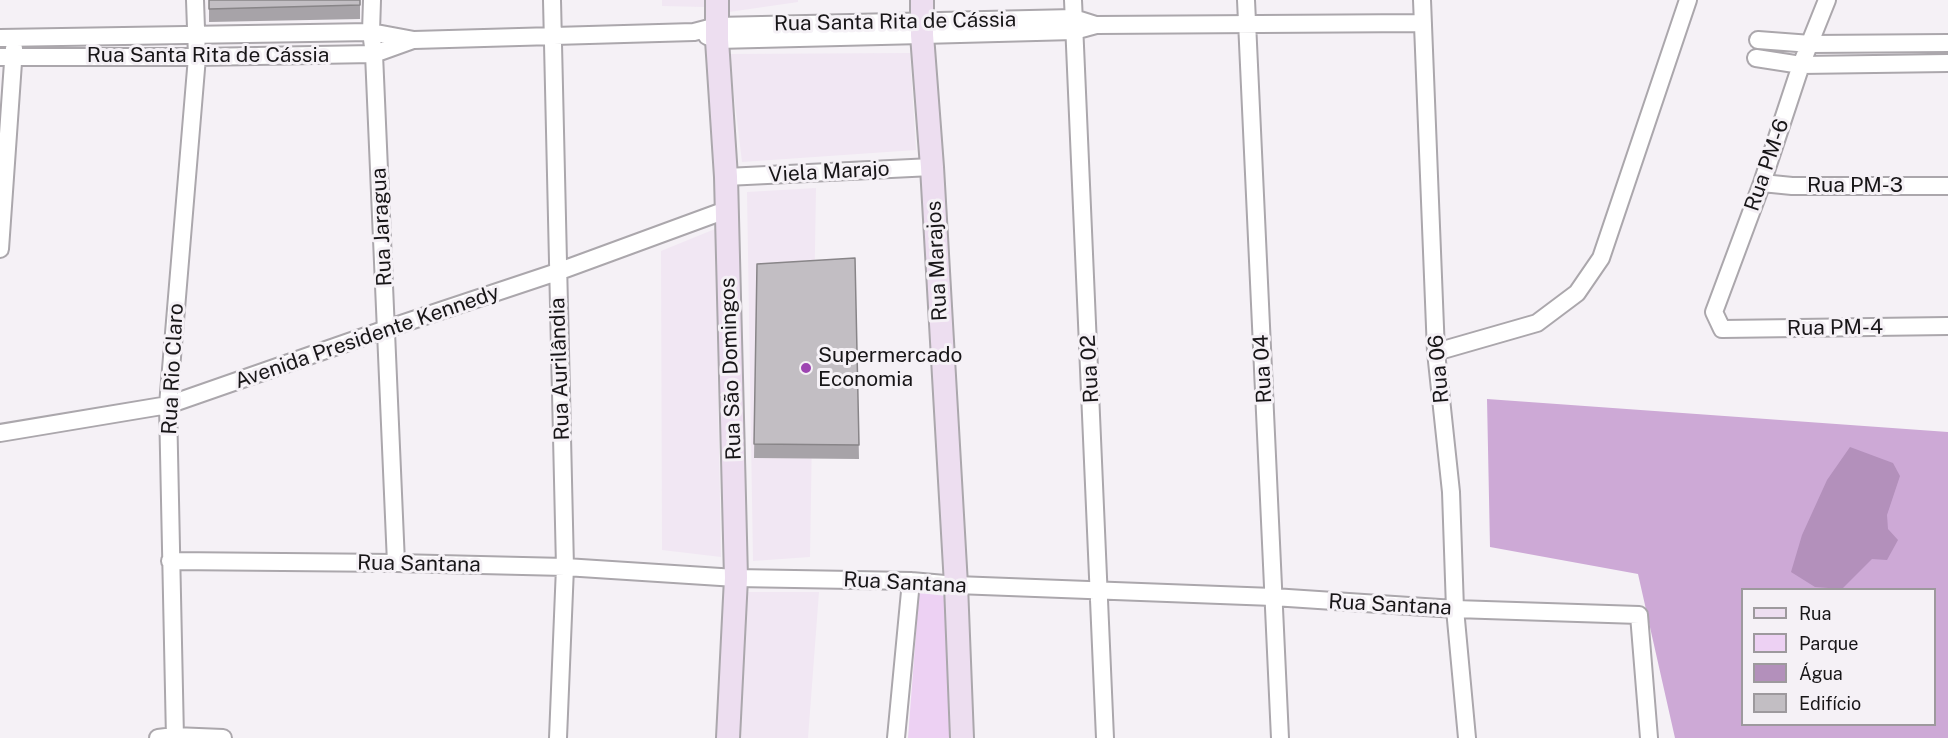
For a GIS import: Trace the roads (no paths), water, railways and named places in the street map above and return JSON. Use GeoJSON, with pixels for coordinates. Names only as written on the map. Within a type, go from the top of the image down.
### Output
{"type":"FeatureCollection","features":[{"type":"Feature","properties":{"kind":"street","name":"Rua Rio Claro"},"geometry":{"type":"LineString","coordinates":[[169,737],[168,405],[197,57],[195,0]]}},
{"type":"Feature","properties":{"kind":"street","name":"Rua Jaragua"},"geometry":{"type":"LineString","coordinates":[[372,0],[371,32],[374,54],[396,562]]}},
{"type":"Feature","properties":{"kind":"street","name":"Rua Aurilândia"},"geometry":{"type":"LineString","coordinates":[[552,0],[565,567],[558,738]]}},
{"type":"Feature","properties":{"kind":"street","name":"Rua São Domingos"},"geometry":{"type":"LineString","coordinates":[[717,0],[726,177],[736,578],[728,738]]}},
{"type":"Feature","properties":{"kind":"street","name":"Rua 02"},"geometry":{"type":"LineString","coordinates":[[1073,0],[1105,738]]}},
{"type":"Feature","properties":{"kind":"street","name":"Rua 04"},"geometry":{"type":"LineString","coordinates":[[1246,0],[1280,738]]}},
{"type":"Feature","properties":{"kind":"street","name":"Rua 06"},"geometry":{"type":"LineString","coordinates":[[1422,0],[1436,351],[1451,492],[1455,609],[1467,738]]}},
{"type":"Feature","properties":{"kind":"street"},"geometry":{"type":"LineString","coordinates":[[1436,351],[1537,323],[1577,293],[1601,258],[1688,0]]}},
{"type":"Feature","properties":{"kind":"street","name":"Rua PM-6"},"geometry":{"type":"LineString","coordinates":[[1722,329],[1714,312],[1827,0]]}},
{"type":"Feature","properties":{"kind":"street","name":"Rua Santa Rita de Cássia"},"geometry":{"type":"LineString","coordinates":[[8,38],[371,32],[414,40],[717,33],[922,19],[1096,25],[1423,23]]}},
{"type":"Feature","properties":{"kind":"street","name":"Rua Marajos"},"geometry":{"type":"LineString","coordinates":[[922,19],[956,585],[962,738]]}},
{"type":"Feature","properties":{"kind":"street"},"geometry":{"type":"LineString","coordinates":[[0,249],[8,38]]}},
{"type":"Feature","properties":{"kind":"street","name":"Rua Santa Rita de Cássia"},"geometry":{"type":"LineString","coordinates":[[7,57],[374,54],[414,40]]}},
{"type":"Feature","properties":{"kind":"street"},"geometry":{"type":"LineString","coordinates":[[1758,40],[1810,45],[1948,43]]}},
{"type":"Feature","properties":{"kind":"street"},"geometry":{"type":"LineString","coordinates":[[1756,58],[1802,65],[1948,63]]}},
{"type":"Feature","properties":{"kind":"street","name":"Viela Marajo"},"geometry":{"type":"LineString","coordinates":[[726,177],[932,167]]}},
{"type":"Feature","properties":{"kind":"street","name":"Rua PM-3"},"geometry":{"type":"LineString","coordinates":[[1762,183],[1792,186],[1948,186]]}},
{"type":"Feature","properties":{"kind":"street","name":"Avenida Presidente Kennedy"},"geometry":{"type":"LineString","coordinates":[[0,433],[168,405],[557,272],[726,210]]}},
{"type":"Feature","properties":{"kind":"street","name":"Rua PM-4"},"geometry":{"type":"LineString","coordinates":[[1722,329],[1948,326]]}},
{"type":"Feature","properties":{"kind":"street","name":"Rua Santana"},"geometry":{"type":"LineString","coordinates":[[170,561],[396,562],[565,567],[736,578],[911,581],[1100,592],[1273,597],[1455,609],[1639,615],[1649,738]]}},
{"type":"Feature","properties":{"kind":"street"},"geometry":{"type":"LineString","coordinates":[[896,738],[911,581]]}},
{"type":"Feature","properties":{"kind":"street"},"geometry":{"type":"LineString","coordinates":[[169,737],[223,738]]}},
{"type":"Feature","properties":{"kind":"water"},"geometry":{"type":"Polygon","coordinates":[[[1850,447],[1893,463],[1900,476],[1887,515],[1888,529],[1898,540],[1887,560],[1872,559],[1843,588],[1815,587],[1791,572],[1802,535],[1827,480],[1850,447]]]}},
{"type":"Feature","properties":{"kind":"place","name":"Supermercado Economia"},"geometry":{"type":"Point","coordinates":[806,368]}}]}
